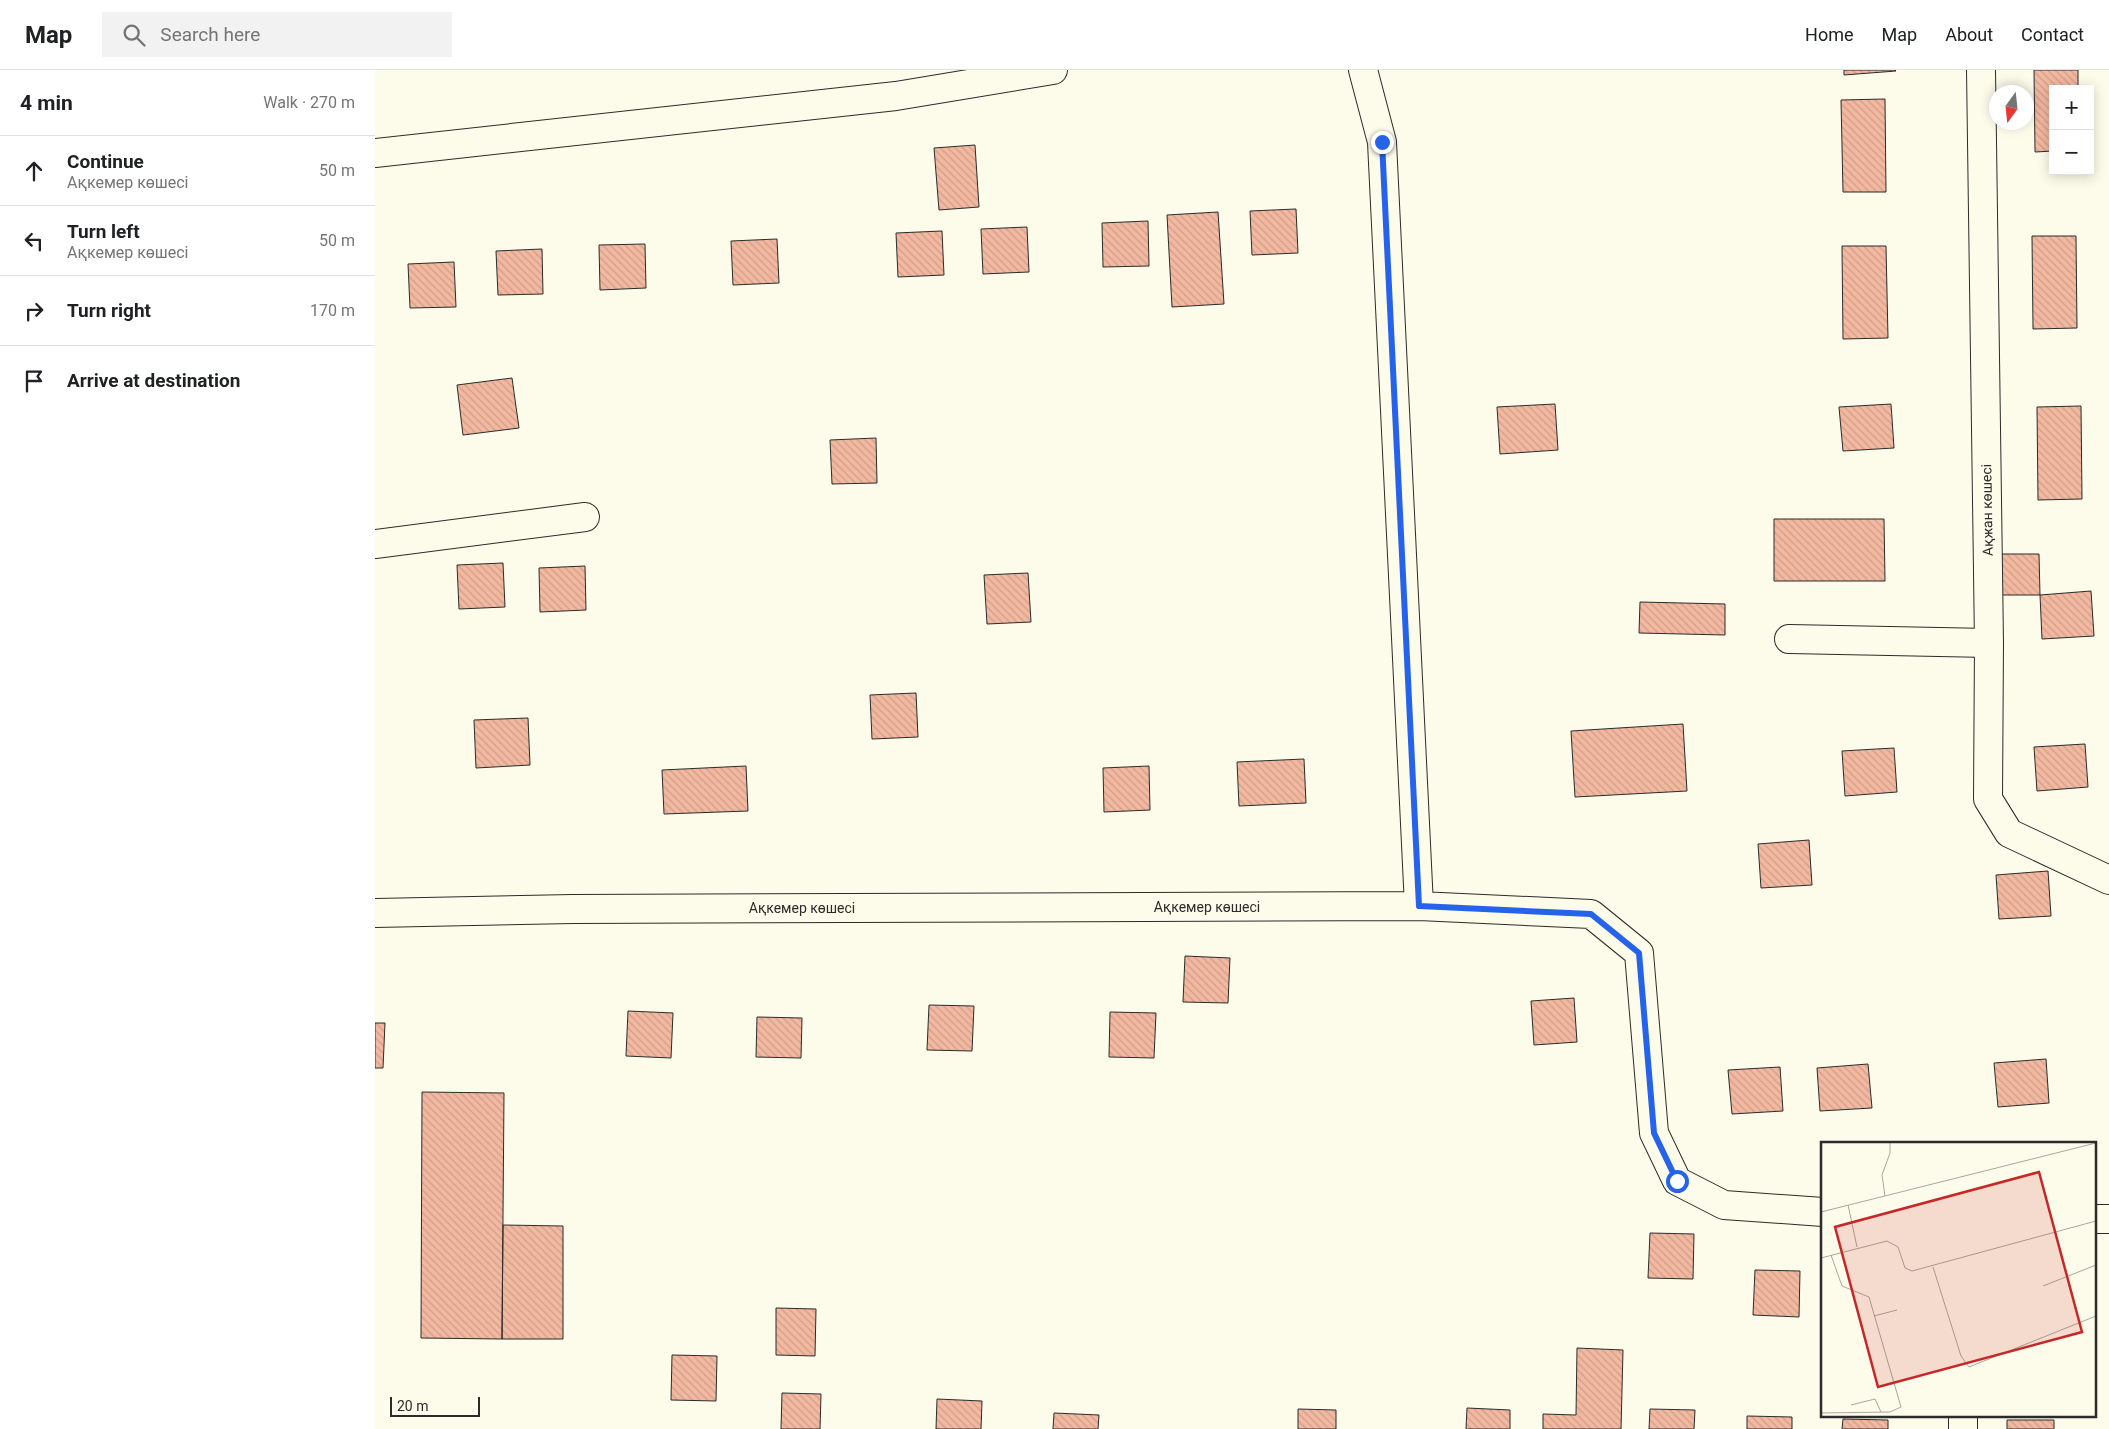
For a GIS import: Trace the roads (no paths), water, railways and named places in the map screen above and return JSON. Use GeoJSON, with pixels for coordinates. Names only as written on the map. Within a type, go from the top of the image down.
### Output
{"type":"FeatureCollection","features":[{"type":"Feature","properties":{"kind":"street"},"geometry":{"type":"LineString","coordinates":[[375,153],[896,96],[1053,70]]}},
{"type":"Feature","properties":{"kind":"street"},"geometry":{"type":"LineString","coordinates":[[1363,70],[1382,142],[1419,906]]}},
{"type":"Feature","properties":{"kind":"street","name":"Ақжан көшесі"},"geometry":{"type":"LineString","coordinates":[[1981,70],[1989,643],[1988,799],[2009,833],[2109,880]]}},
{"type":"Feature","properties":{"kind":"street"},"geometry":{"type":"LineString","coordinates":[[375,544],[585,517]]}},
{"type":"Feature","properties":{"kind":"street"},"geometry":{"type":"LineString","coordinates":[[1789,639],[1989,643]]}},
{"type":"Feature","properties":{"kind":"street","name":"Ақкемер көшесі"},"geometry":{"type":"LineString","coordinates":[[375,913],[573,909],[1419,906],[1591,914],[1639,953],[1654,1133],[1677,1181],[1724,1204],[1821,1212]]}},
{"type":"Feature","properties":{"kind":"street"},"geometry":{"type":"LineString","coordinates":[[1963,1416],[1963,1429]]}}]}
